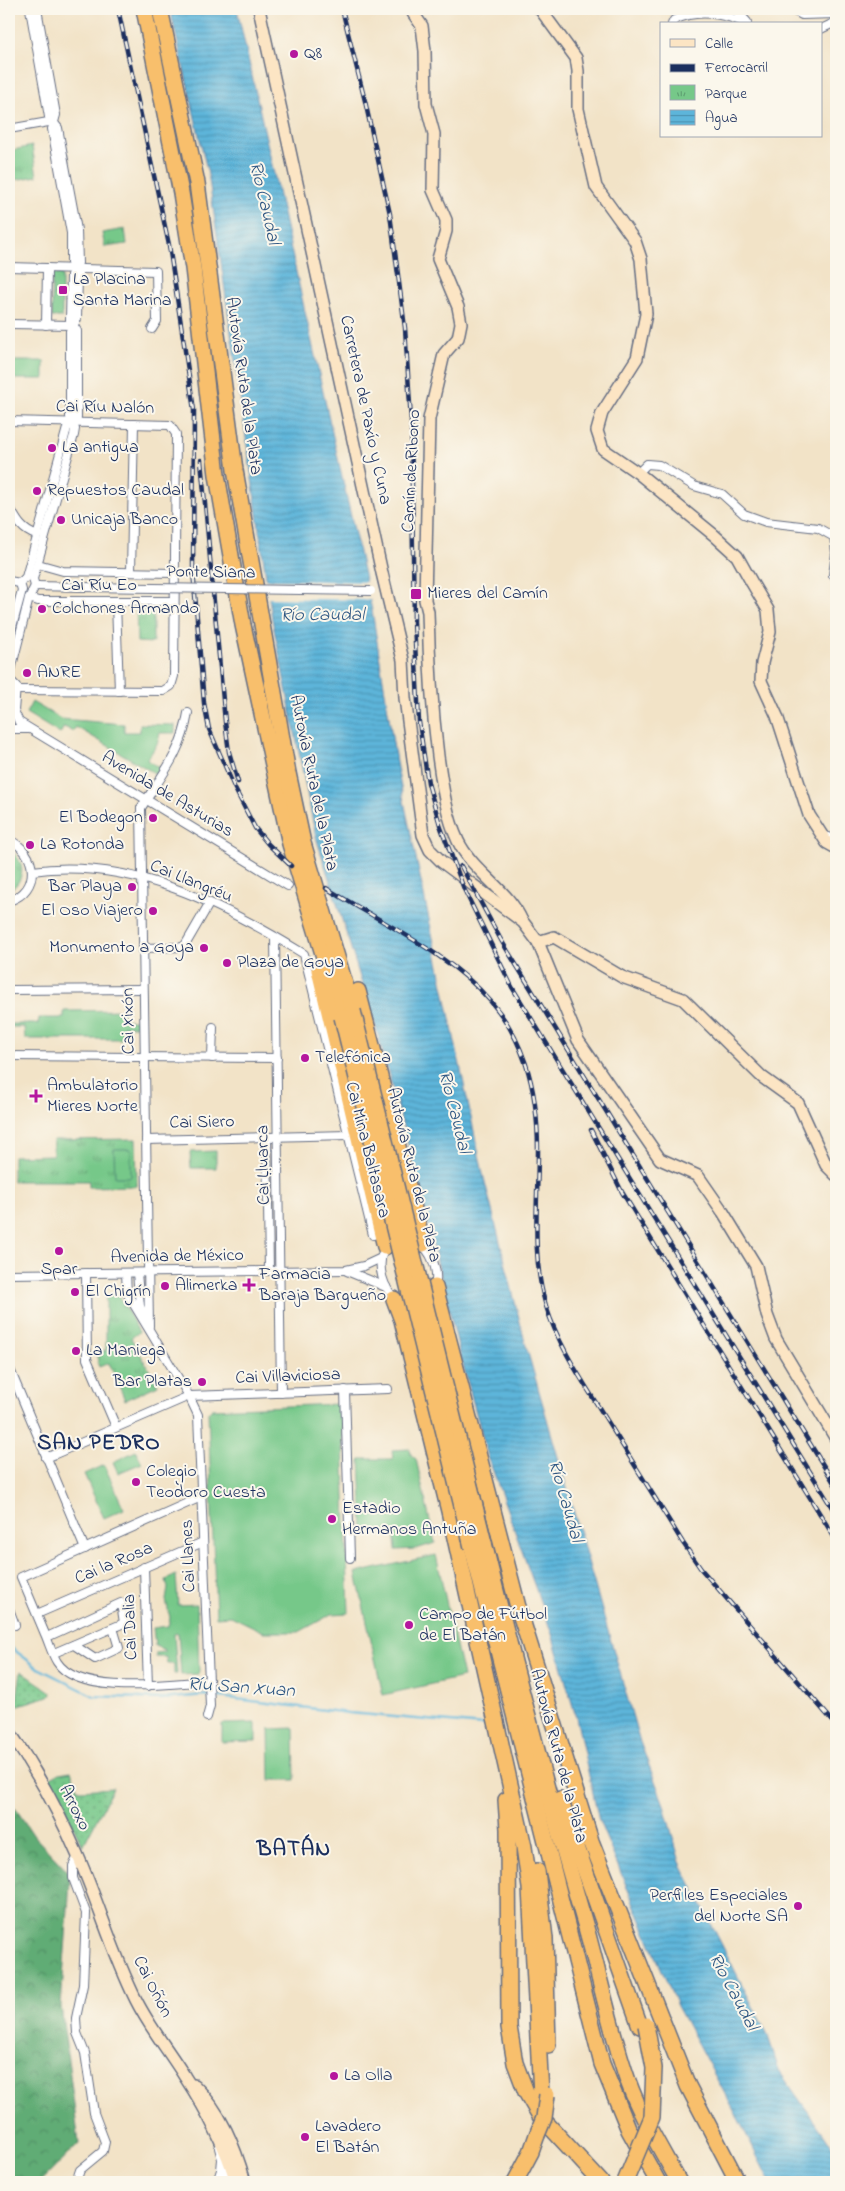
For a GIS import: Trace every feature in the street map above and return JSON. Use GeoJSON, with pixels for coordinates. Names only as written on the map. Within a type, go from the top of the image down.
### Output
{"type":"FeatureCollection","features":[{"type":"Feature","properties":{"kind":"highway","name":"Autovía Ruta de la Plata"},"geometry":{"type":"LineString","coordinates":[[144,9],[183,202],[193,268],[217,475],[243,625],[288,835],[310,910],[348,1014]]}},
{"type":"Feature","properties":{"kind":"highway","name":"Autovía Ruta de la Plata"},"geometry":{"type":"LineString","coordinates":[[160,9],[197,183],[238,489],[288,773],[304,843],[348,1014],[478,1545],[584,1922],[612,2034],[628,2083],[645,2123],[679,2182]]}},
{"type":"Feature","properties":{"kind":"highway"},"geometry":{"type":"LineString","coordinates":[[304,843],[362,1005],[423,1244]]}},
{"type":"Feature","properties":{"kind":"highway"},"geometry":{"type":"LineString","coordinates":[[310,910],[312,942],[383,1253]]}},
{"type":"Feature","properties":{"kind":"highway"},"geometry":{"type":"LineString","coordinates":[[435,1287],[552,1736],[643,2025],[654,2068],[652,2117],[625,2182]]}},
{"type":"Feature","properties":{"kind":"highway"},"geometry":{"type":"LineString","coordinates":[[390,1293],[402,1320],[440,1472],[477,1641],[500,1758],[508,1829],[509,2027],[515,2063],[526,2092],[540,2116],[601,2182]]}},
{"type":"Feature","properties":{"kind":"highway","name":"Autovía Ruta de la Plata"},"geometry":{"type":"LineString","coordinates":[[478,1545],[508,1698],[602,2064],[630,2130],[658,2182]]}},
{"type":"Feature","properties":{"kind":"highway"},"geometry":{"type":"LineString","coordinates":[[478,1545],[499,1586],[542,1742],[568,1824],[643,2025]]}},
{"type":"Feature","properties":{"kind":"highway"},"geometry":{"type":"LineString","coordinates":[[518,1607],[591,1841],[688,2086],[738,2182]]}},
{"type":"Feature","properties":{"kind":"highway"},"geometry":{"type":"LineString","coordinates":[[477,1641],[506,1760],[524,1847],[530,1888],[544,2094]]}},
{"type":"Feature","properties":{"kind":"highway"},"geometry":{"type":"LineString","coordinates":[[508,1698],[511,1730],[534,1852],[545,1939],[548,2016],[544,2094],[537,2135],[531,2152],[515,2182]]}},
{"type":"Feature","properties":{"kind":"street"},"geometry":{"type":"LineString","coordinates":[[30,9],[50,116],[54,121]]}},
{"type":"Feature","properties":{"kind":"street"},"geometry":{"type":"LineString","coordinates":[[37,9],[56,115],[52,129],[70,226],[71,263],[78,275],[77,320],[73,325]]}},
{"type":"Feature","properties":{"kind":"street","name":"Carretera de Paxío y Cuna"},"geometry":{"type":"LineString","coordinates":[[259,9],[386,591],[403,660],[423,834],[430,850],[442,862],[523,922]]}},
{"type":"Feature","properties":{"kind":"street"},"geometry":{"type":"LineString","coordinates":[[540,9],[576,58],[578,109],[596,187],[634,242],[641,259],[646,314],[637,358],[602,413],[597,431],[603,449],[638,473],[737,556],[768,610],[770,632],[762,663],[761,681],[777,716],[809,815],[827,843],[836,848]]}},
{"type":"Feature","properties":{"kind":"street"},"geometry":{"type":"LineString","coordinates":[[735,9],[745,22]]}},
{"type":"Feature","properties":{"kind":"street"},"geometry":{"type":"LineString","coordinates":[[791,9],[802,16],[836,14]]}},
{"type":"Feature","properties":{"kind":"street","name":"Camín de Ribono"},"geometry":{"type":"LineString","coordinates":[[411,10],[422,26],[425,52],[426,104],[434,134],[433,190],[446,220],[446,231],[438,259],[458,307],[461,323],[458,338],[444,354],[429,419],[425,600],[428,612],[430,695],[443,792],[458,840],[464,852],[516,907],[523,922]]}},
{"type":"Feature","properties":{"kind":"street"},"geometry":{"type":"LineString","coordinates":[[673,22],[679,17],[703,13],[719,15],[741,22]]}},
{"type":"Feature","properties":{"kind":"street"},"geometry":{"type":"LineString","coordinates":[[822,29],[836,22]]}},
{"type":"Feature","properties":{"kind":"street"},"geometry":{"type":"LineString","coordinates":[[9,129],[54,121]]}},
{"type":"Feature","properties":{"kind":"street"},"geometry":{"type":"LineString","coordinates":[[9,267],[156,271],[157,321],[152,329]]}},
{"type":"Feature","properties":{"kind":"street"},"geometry":{"type":"LineString","coordinates":[[46,325],[47,268]]}},
{"type":"Feature","properties":{"kind":"street"},"geometry":{"type":"LineString","coordinates":[[9,324],[73,325]]}},
{"type":"Feature","properties":{"kind":"street"},"geometry":{"type":"LineString","coordinates":[[31,586],[36,535],[68,428],[77,418],[77,331],[73,325]]}},
{"type":"Feature","properties":{"kind":"street","name":"Cai Ríu Nalón"},"geometry":{"type":"LineString","coordinates":[[9,421],[170,425],[176,434],[173,573]]}},
{"type":"Feature","properties":{"kind":"street"},"geometry":{"type":"LineString","coordinates":[[38,564],[63,571],[173,573],[174,676],[171,686],[163,691],[13,696],[14,683],[9,678],[31,586],[74,435],[72,423]]}},
{"type":"Feature","properties":{"kind":"street"},"geometry":{"type":"LineString","coordinates":[[131,572],[134,424]]}},
{"type":"Feature","properties":{"kind":"street"},"geometry":{"type":"LineString","coordinates":[[638,473],[647,464],[659,465],[694,486],[722,494],[744,514],[766,522],[818,528],[834,537],[836,553],[833,575],[836,579]]}},
{"type":"Feature","properties":{"kind":"street"},"geometry":{"type":"LineString","coordinates":[[9,506],[26,532],[36,535]]}},
{"type":"Feature","properties":{"kind":"street"},"geometry":{"type":"LineString","coordinates":[[9,581],[21,586],[31,586]]}},
{"type":"Feature","properties":{"kind":"street"},"geometry":{"type":"LineString","coordinates":[[21,586],[31,586]]}},
{"type":"Feature","properties":{"kind":"street"},"geometry":{"type":"LineString","coordinates":[[9,638],[21,586]]}},
{"type":"Feature","properties":{"kind":"street","name":"Ponte Siana"},"geometry":{"type":"LineString","coordinates":[[31,586],[386,591]]}},
{"type":"Feature","properties":{"kind":"street","name":"Cai Ríu Eo"},"geometry":{"type":"LineString","coordinates":[[31,586],[38,601],[174,601]]}},
{"type":"Feature","properties":{"kind":"street"},"geometry":{"type":"LineString","coordinates":[[116,602],[119,691]]}},
{"type":"Feature","properties":{"kind":"street","name":"Avenida de Asturias"},"geometry":{"type":"LineString","coordinates":[[13,696],[15,716],[19,722],[30,730],[288,886]]}},
{"type":"Feature","properties":{"kind":"street"},"geometry":{"type":"LineString","coordinates":[[146,800],[176,754],[185,735],[188,713]]}},
{"type":"Feature","properties":{"kind":"street","name":"Avenida de Asturias"},"geometry":{"type":"LineString","coordinates":[[9,729],[30,730]]}},
{"type":"Feature","properties":{"kind":"street","name":"Cai Xixón"},"geometry":{"type":"LineString","coordinates":[[146,800],[141,808],[146,1237],[150,1272],[148,1326]]}},
{"type":"Feature","properties":{"kind":"street"},"geometry":{"type":"LineString","coordinates":[[822,835],[836,839]]}},
{"type":"Feature","properties":{"kind":"street"},"geometry":{"type":"LineString","coordinates":[[9,840],[19,845],[26,852],[32,871],[26,889],[20,896],[9,901]]}},
{"type":"Feature","properties":{"kind":"street","name":"Cai Llangréu"},"geometry":{"type":"LineString","coordinates":[[32,871],[103,871],[142,877],[210,904],[304,954]]}},
{"type":"Feature","properties":{"kind":"street"},"geometry":{"type":"LineString","coordinates":[[143,948],[184,947],[210,904]]}},
{"type":"Feature","properties":{"kind":"street"},"geometry":{"type":"LineString","coordinates":[[523,922],[538,942],[578,1040],[660,1159],[698,1176],[756,1266],[767,1315],[776,1339],[836,1439]]}},
{"type":"Feature","properties":{"kind":"street","name":"Cai Ḷḷuarca"},"geometry":{"type":"LineString","coordinates":[[274,937],[281,1271],[281,1393]]}},
{"type":"Feature","properties":{"kind":"street"},"geometry":{"type":"LineString","coordinates":[[538,942],[554,937],[622,977],[683,999],[762,1077],[798,1103],[826,1165],[836,1175]]}},
{"type":"Feature","properties":{"kind":"street","name":"Cai Mina Baltasara"},"geometry":{"type":"LineString","coordinates":[[304,954],[372,1235]]}},
{"type":"Feature","properties":{"kind":"street"},"geometry":{"type":"LineString","coordinates":[[9,990],[144,988]]}},
{"type":"Feature","properties":{"kind":"street"},"geometry":{"type":"LineString","coordinates":[[212,1058],[213,1027]]}},
{"type":"Feature","properties":{"kind":"street"},"geometry":{"type":"LineString","coordinates":[[9,1056],[277,1058]]}},
{"type":"Feature","properties":{"kind":"street","name":"Cai Siero"},"geometry":{"type":"LineString","coordinates":[[146,1140],[348,1135]]}},
{"type":"Feature","properties":{"kind":"street"},"geometry":{"type":"LineString","coordinates":[[267,1137],[270,1271]]}},
{"type":"Feature","properties":{"kind":"street"},"geometry":{"type":"LineString","coordinates":[[400,1237],[411,1237],[423,1244],[431,1255],[435,1287],[428,1300],[418,1304],[407,1305],[390,1293],[383,1253],[393,1239],[400,1237]]}},
{"type":"Feature","properties":{"kind":"street","name":"Avenida de México"},"geometry":{"type":"LineString","coordinates":[[9,1274],[346,1270],[364,1266],[383,1253]]}},
{"type":"Feature","properties":{"kind":"street","name":"Avenida de México"},"geometry":{"type":"LineString","coordinates":[[346,1270],[390,1293]]}},
{"type":"Feature","properties":{"kind":"street"},"geometry":{"type":"LineString","coordinates":[[86,1273],[87,1359],[116,1427]]}},
{"type":"Feature","properties":{"kind":"street"},"geometry":{"type":"LineString","coordinates":[[126,1273],[127,1294],[148,1326]]}},
{"type":"Feature","properties":{"kind":"street"},"geometry":{"type":"LineString","coordinates":[[137,1273],[140,1306],[148,1326]]}},
{"type":"Feature","properties":{"kind":"street","name":"Cai Llanes"},"geometry":{"type":"LineString","coordinates":[[148,1326],[198,1415],[210,1706],[207,1717]]}},
{"type":"Feature","properties":{"kind":"street"},"geometry":{"type":"LineString","coordinates":[[9,1367],[85,1549]]}},
{"type":"Feature","properties":{"kind":"street","name":"Cai Villaviciosa"},"geometry":{"type":"LineString","coordinates":[[189,1396],[388,1389]]}},
{"type":"Feature","properties":{"kind":"street"},"geometry":{"type":"LineString","coordinates":[[345,1390],[350,1558]]}},
{"type":"Feature","properties":{"kind":"street"},"geometry":{"type":"LineString","coordinates":[[46,1458],[189,1396]]}},
{"type":"Feature","properties":{"kind":"street"},"geometry":{"type":"LineString","coordinates":[[201,1497],[22,1577],[58,1663],[71,1674],[89,1681],[115,1685],[148,1686],[209,1681]]}},
{"type":"Feature","properties":{"kind":"street","name":"Cai la Rosa"},"geometry":{"type":"LineString","coordinates":[[37,1614],[203,1542]]}},
{"type":"Feature","properties":{"kind":"street","name":"Cai Dalia"},"geometry":{"type":"LineString","coordinates":[[144,1568],[148,1686]]}},
{"type":"Feature","properties":{"kind":"street"},"geometry":{"type":"LineString","coordinates":[[46,1635],[122,1604],[124,1623],[54,1654]]}},
{"type":"Feature","properties":{"kind":"street"},"geometry":{"type":"LineString","coordinates":[[9,1609],[15,1626]]}},
{"type":"Feature","properties":{"kind":"street"},"geometry":{"type":"LineString","coordinates":[[74,1645],[95,1659],[119,1648],[113,1628]]}},
{"type":"Feature","properties":{"kind":"street","name":"Arroxo"},"geometry":{"type":"LineString","coordinates":[[9,1731],[49,1796],[78,1856],[99,1907]]}},
{"type":"Feature","properties":{"kind":"street"},"geometry":{"type":"LineString","coordinates":[[76,2182],[80,2170],[103,2151],[105,2142],[94,2113],[85,2054],[76,2033],[76,2018],[83,1985],[86,1913],[73,1878],[73,1866],[78,1856]]}},
{"type":"Feature","properties":{"kind":"street","name":"Cai Oñón"},"geometry":{"type":"LineString","coordinates":[[99,1907],[121,1968],[137,2002],[156,2036],[185,2077]]}},
{"type":"Feature","properties":{"kind":"street"},"geometry":{"type":"LineString","coordinates":[[185,2077],[217,2134],[226,2170],[223,2182]]}},
{"type":"Feature","properties":{"kind":"street"},"geometry":{"type":"LineString","coordinates":[[185,2077],[206,2096],[217,2112],[245,2182]]}},
{"type":"Feature","properties":{"kind":"street"},"geometry":{"type":"LineString","coordinates":[[217,2112],[216,2120],[234,2165],[226,2170],[217,2182]]}},
{"type":"Feature","properties":{"kind":"street"},"geometry":{"type":"LineString","coordinates":[[226,2170],[236,2182]]}},
{"type":"Feature","properties":{"kind":"street"},"geometry":{"type":"LineString","coordinates":[[226,2170],[238,2174],[240,2182]]}},
{"type":"Feature","properties":{"kind":"green space"},"geometry":{"type":"Polygon","coordinates":[[[32,146],[37,176],[9,181],[9,151],[32,146]]]}},
{"type":"Feature","properties":{"kind":"green space"},"geometry":{"type":"Polygon","coordinates":[[[125,229],[127,244],[105,247],[102,233],[125,229]]]}},
{"type":"Feature","properties":{"kind":"green space"},"geometry":{"type":"Polygon","coordinates":[[[52,274],[62,274],[62,317],[52,317],[52,274]]]}},
{"type":"Feature","properties":{"kind":"green space"},"geometry":{"type":"Polygon","coordinates":[[[9,361],[44,361],[44,379],[9,379],[9,361]]]}},
{"type":"Feature","properties":{"kind":"green space"},"geometry":{"type":"Polygon","coordinates":[[[136,606],[153,607],[153,643],[137,642],[136,606]]]}},
{"type":"Feature","properties":{"kind":"green space"},"geometry":{"type":"Polygon","coordinates":[[[32,702],[61,719],[124,724],[124,732],[140,732],[140,724],[175,725],[175,733],[160,733],[157,744],[147,760],[160,768],[156,774],[76,727],[73,731],[64,727],[60,734],[26,713],[32,702]]]}},
{"type":"Feature","properties":{"kind":"green space"},"geometry":{"type":"Polygon","coordinates":[[[9,850],[19,860],[22,870],[19,882],[9,891],[9,850]]]}},
{"type":"Feature","properties":{"kind":"green space"},"geometry":{"type":"Polygon","coordinates":[[[123,1010],[123,1020],[136,1020],[136,1026],[123,1026],[123,1039],[25,1039],[24,1027],[12,1027],[11,1024],[38,1024],[39,1018],[64,1018],[64,1011],[123,1010]]]}},
{"type":"Feature","properties":{"kind":"green space"},"geometry":{"type":"Polygon","coordinates":[[[136,1139],[137,1186],[89,1187],[89,1181],[13,1181],[13,1156],[53,1155],[53,1140],[136,1139]]]}},
{"type":"Feature","properties":{"kind":"green space"},"geometry":{"type":"Polygon","coordinates":[[[114,1149],[131,1149],[131,1177],[115,1177],[114,1149]]]}},
{"type":"Feature","properties":{"kind":"green space"},"geometry":{"type":"Polygon","coordinates":[[[216,1151],[216,1168],[191,1168],[190,1152],[216,1151]]]}},
{"type":"Feature","properties":{"kind":"green space"},"geometry":{"type":"Polygon","coordinates":[[[106,1295],[119,1295],[139,1332],[131,1338],[158,1385],[125,1400],[109,1363],[99,1367],[96,1351],[106,1351],[106,1295]]]}},
{"type":"Feature","properties":{"kind":"green space","name":"Estadio Hermanos Antuña"},"geometry":{"type":"Polygon","coordinates":[[[339,1404],[342,1407],[349,1613],[332,1614],[299,1632],[264,1632],[231,1616],[216,1617],[208,1412],[211,1409],[339,1404]]]}},
{"type":"Feature","properties":{"kind":"green space"},"geometry":{"type":"Polygon","coordinates":[[[410,1449],[411,1455],[416,1459],[435,1543],[416,1549],[396,1550],[394,1532],[363,1531],[360,1459],[393,1459],[392,1450],[410,1449]]]}},
{"type":"Feature","properties":{"kind":"green space"},"geometry":{"type":"Polygon","coordinates":[[[136,1451],[142,1463],[118,1473],[113,1462],[136,1451]]]}},
{"type":"Feature","properties":{"kind":"green space"},"geometry":{"type":"Polygon","coordinates":[[[104,1465],[124,1509],[104,1518],[84,1474],[104,1465]]]}},
{"type":"Feature","properties":{"kind":"green space","name":"Campo de Fútbol de El Batán"},"geometry":{"type":"Polygon","coordinates":[[[436,1555],[463,1677],[383,1695],[356,1573],[436,1555]]]}},
{"type":"Feature","properties":{"kind":"green space"},"geometry":{"type":"Polygon","coordinates":[[[176,1575],[178,1605],[197,1604],[199,1674],[181,1675],[178,1633],[174,1634],[177,1674],[174,1674],[174,1664],[167,1664],[166,1657],[156,1657],[156,1653],[165,1652],[165,1650],[155,1646],[153,1628],[168,1626],[170,1618],[166,1600],[168,1588],[166,1580],[176,1575]]]}},
{"type":"Feature","properties":{"kind":"green space"},"geometry":{"type":"Polygon","coordinates":[[[21,1671],[51,1692],[52,1695],[16,1706],[21,1671]]]}},
{"type":"Feature","properties":{"kind":"green space"},"geometry":{"type":"Polygon","coordinates":[[[256,1723],[256,1741],[222,1742],[222,1724],[256,1723]]]}},
{"type":"Feature","properties":{"kind":"green space"},"geometry":{"type":"Polygon","coordinates":[[[294,1728],[295,1780],[270,1780],[269,1729],[294,1728]]]}},
{"type":"Feature","properties":{"kind":"green space"},"geometry":{"type":"Polygon","coordinates":[[[71,1771],[79,1790],[113,1788],[83,1846],[49,1778],[59,1773],[71,1771]]]}},
{"type":"Feature","properties":{"kind":"green space"},"geometry":{"type":"Polygon","coordinates":[[[9,1806],[16,1809],[34,1836],[68,1872],[70,1882],[61,2006],[79,2143],[41,2182],[9,2182],[9,1806]]]}},
{"type":"Feature","properties":{"kind":"water","name":"Río Caudal"},"geometry":{"type":"Polygon","coordinates":[[[170,9],[237,9],[372,610],[397,768],[483,1174],[526,1346],[640,1742],[663,1802],[680,1862],[768,2036],[779,2071],[836,2151],[836,2182],[770,2182],[738,2118],[677,2006],[599,1821],[576,1717],[552,1634],[488,1457],[461,1358],[410,1152],[376,1028],[316,837],[272,619],[209,179],[170,9]]]}},
{"type":"Feature","properties":{"kind":"pier"},"geometry":{"type":"Polygon","coordinates":[[[264,580],[368,582],[372,600],[266,598],[264,580]]]}},
{"type":"Feature","properties":{"kind":"waterway","name":"Ríu San Xuan"},"geometry":{"type":"LineString","coordinates":[[9,1646],[38,1668],[94,1696],[162,1699],[204,1695],[349,1713],[484,1725]]}},
{"type":"Feature","properties":{"kind":"railway"},"geometry":{"type":"LineString","coordinates":[[118,9],[169,245],[194,410],[193,570],[204,703],[209,729],[235,789],[255,828],[268,844],[291,866]]}},
{"type":"Feature","properties":{"kind":"railway"},"geometry":{"type":"LineString","coordinates":[[342,9],[390,214],[405,328],[411,420],[414,622],[419,722],[428,783],[440,825],[464,889],[512,987],[836,1514]]}},
{"type":"Feature","properties":{"kind":"railway"},"geometry":{"type":"LineString","coordinates":[[201,460],[225,722],[229,752],[238,782]]}},
{"type":"Feature","properties":{"kind":"railway"},"geometry":{"type":"LineString","coordinates":[[461,866],[501,940],[836,1486]]}},
{"type":"Feature","properties":{"kind":"railway"},"geometry":{"type":"LineString","coordinates":[[326,888],[410,937],[446,961],[477,987],[503,1017],[522,1053],[534,1097],[538,1151],[536,1229],[538,1268],[546,1306],[557,1335],[571,1362],[701,1569],[836,1725]]}},
{"type":"Feature","properties":{"kind":"railway"},"geometry":{"type":"LineString","coordinates":[[591,1130],[622,1192],[836,1540]]}},
{"type":"Feature","properties":{"kind":"place","name":"Q8"},"geometry":{"type":"Point","coordinates":[294,54]}},
{"type":"Feature","properties":{"kind":"place","name":"La Placina Santa Marina"},"geometry":{"type":"Point","coordinates":[63,290]}},
{"type":"Feature","properties":{"kind":"place","name":"La antigua"},"geometry":{"type":"Point","coordinates":[52,448]}},
{"type":"Feature","properties":{"kind":"place","name":"Repuestos Caudal"},"geometry":{"type":"Point","coordinates":[37,491]}},
{"type":"Feature","properties":{"kind":"place","name":"Unicaja Banco"},"geometry":{"type":"Point","coordinates":[61,520]}},
{"type":"Feature","properties":{"kind":"place","name":"Mieres del Camín"},"geometry":{"type":"Point","coordinates":[416,594]}},
{"type":"Feature","properties":{"kind":"place","name":"Colchones Armando"},"geometry":{"type":"Point","coordinates":[42,609]}},
{"type":"Feature","properties":{"kind":"place","name":"ANRE"},"geometry":{"type":"Point","coordinates":[27,673]}},
{"type":"Feature","properties":{"kind":"place","name":"El Bodegon"},"geometry":{"type":"Point","coordinates":[153,818]}},
{"type":"Feature","properties":{"kind":"place","name":"La Rotonda"},"geometry":{"type":"Point","coordinates":[30,845]}},
{"type":"Feature","properties":{"kind":"place","name":"Bar Playa"},"geometry":{"type":"Point","coordinates":[132,887]}},
{"type":"Feature","properties":{"kind":"place","name":"El Oso Viajero"},"geometry":{"type":"Point","coordinates":[153,911]}},
{"type":"Feature","properties":{"kind":"place","name":"Monumento a Goya"},"geometry":{"type":"Point","coordinates":[204,948]}},
{"type":"Feature","properties":{"kind":"place","name":"Plaza de Goya"},"geometry":{"type":"Point","coordinates":[227,963]}},
{"type":"Feature","properties":{"kind":"place","name":"Telefónica"},"geometry":{"type":"Point","coordinates":[305,1058]}},
{"type":"Feature","properties":{"kind":"place","name":"Ambulatorio Mieres Norte"},"geometry":{"type":"Point","coordinates":[36,1096]}},
{"type":"Feature","properties":{"kind":"place","name":"Spar"},"geometry":{"type":"Point","coordinates":[59,1251]}},
{"type":"Feature","properties":{"kind":"place","name":"Farmacia Baraja Bargueño"},"geometry":{"type":"Point","coordinates":[249,1285]}},
{"type":"Feature","properties":{"kind":"place","name":"Alimerka"},"geometry":{"type":"Point","coordinates":[165,1286]}},
{"type":"Feature","properties":{"kind":"place","name":"El Chigrín"},"geometry":{"type":"Point","coordinates":[75,1292]}},
{"type":"Feature","properties":{"kind":"place","name":"La Maniega"},"geometry":{"type":"Point","coordinates":[76,1351]}},
{"type":"Feature","properties":{"kind":"place","name":"Bar Platas"},"geometry":{"type":"Point","coordinates":[202,1382]}},
{"type":"Feature","properties":{"kind":"place","name":"Colegio Teodoro Cuesta"},"geometry":{"type":"Point","coordinates":[136,1482]}},
{"type":"Feature","properties":{"kind":"place","name":"Estadio Hermanos Antuña"},"geometry":{"type":"Point","coordinates":[332,1519]}},
{"type":"Feature","properties":{"kind":"place","name":"Campo de Fútbol de El Batán"},"geometry":{"type":"Point","coordinates":[409,1625]}},
{"type":"Feature","properties":{"kind":"place","name":"Perfiles Especiales del Norte SA"},"geometry":{"type":"Point","coordinates":[798,1906]}},
{"type":"Feature","properties":{"kind":"place","name":"La Olla"},"geometry":{"type":"Point","coordinates":[334,2076]}},
{"type":"Feature","properties":{"kind":"place","name":"Lavadero El Batán"},"geometry":{"type":"Point","coordinates":[305,2137]}},
{"type":"Feature","properties":{"kind":"district","name":"SAN PEDRO"},"geometry":{"type":"Point","coordinates":[99,1444]}},
{"type":"Feature","properties":{"kind":"district","name":"BATÁN"},"geometry":{"type":"Point","coordinates":[294,1850]}}]}
